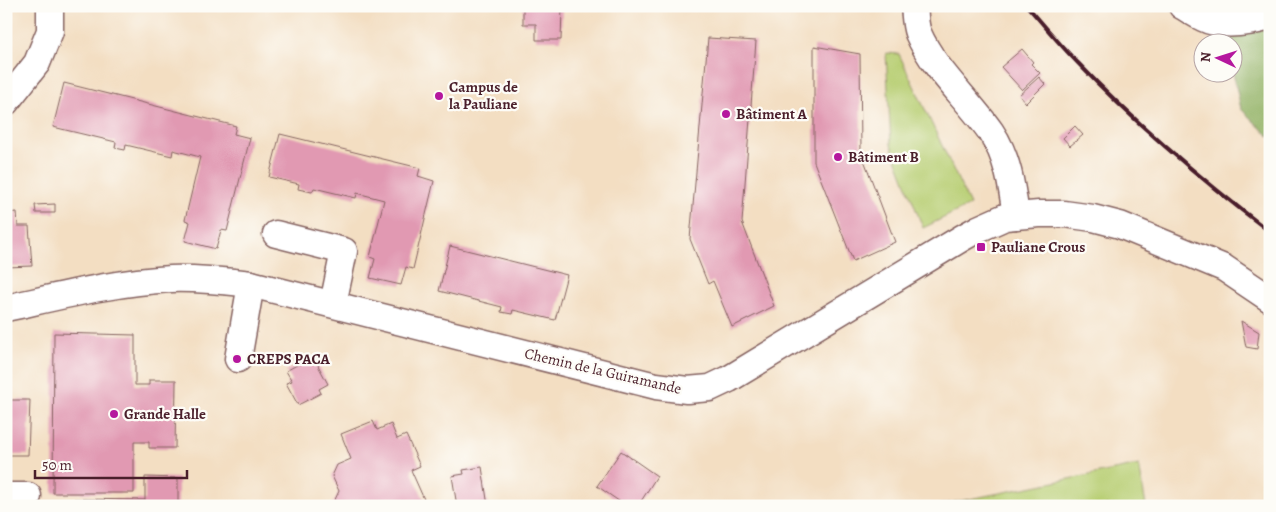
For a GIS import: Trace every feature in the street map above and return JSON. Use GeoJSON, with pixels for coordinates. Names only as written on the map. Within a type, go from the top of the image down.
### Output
{"type":"FeatureCollection","features":[{"type":"Feature","properties":{"kind":"street"},"geometry":{"type":"LineString","coordinates":[[6,102],[37,63],[50,31],[50,6]]}},
{"type":"Feature","properties":{"kind":"street"},"geometry":{"type":"LineString","coordinates":[[914,6],[918,32],[934,59],[992,133],[1005,160],[1012,182],[1016,216]]}},
{"type":"Feature","properties":{"kind":"street"},"geometry":{"type":"LineString","coordinates":[[1182,6],[1204,19],[1228,24],[1257,21],[1270,17]]}},
{"type":"Feature","properties":{"kind":"street","name":"Chemin de la Guiramande"},"geometry":{"type":"LineString","coordinates":[[6,308],[103,287],[172,279],[212,280],[251,284],[656,386],[687,390],[710,388],[729,379],[978,229],[1005,217],[1064,214],[1093,218],[1120,225],[1224,268],[1270,299]]}},
{"type":"Feature","properties":{"kind":"street"},"geometry":{"type":"LineString","coordinates":[[276,234],[344,251],[333,304]]}},
{"type":"Feature","properties":{"kind":"street"},"geometry":{"type":"LineString","coordinates":[[238,359],[251,284]]}},
{"type":"Feature","properties":{"kind":"green space"},"geometry":{"type":"Polygon","coordinates":[[[1216,6],[1270,6],[1270,137],[1241,109],[1235,82],[1244,82],[1244,32],[1223,32],[1216,6]]]}},
{"type":"Feature","properties":{"kind":"green space"},"geometry":{"type":"Polygon","coordinates":[[[886,53],[899,54],[970,205],[923,228],[891,145],[886,53]]]}},
{"type":"Feature","properties":{"kind":"green space"},"geometry":{"type":"Polygon","coordinates":[[[1139,465],[1146,506],[935,506],[1139,465]]]}},
{"type":"Feature","properties":{"kind":"building"},"geometry":{"type":"Polygon","coordinates":[[[523,6],[553,6],[553,8],[562,8],[561,40],[536,40],[536,24],[523,24],[523,6]]]}},
{"type":"Feature","properties":{"kind":"building","name":"Bâtiment A"},"geometry":{"type":"Polygon","coordinates":[[[708,38],[756,41],[742,222],[774,306],[732,327],[713,281],[708,284],[690,239],[708,38]]]}},
{"type":"Feature","properties":{"kind":"building","name":"Bâtiment B"},"geometry":{"type":"Polygon","coordinates":[[[814,46],[860,54],[861,152],[895,242],[853,261],[814,162],[814,46]]]}},
{"type":"Feature","properties":{"kind":"building"},"geometry":{"type":"Polygon","coordinates":[[[1022,49],[1033,62],[1031,64],[1040,73],[1022,90],[1001,67],[1022,49]]]}},
{"type":"Feature","properties":{"kind":"building"},"geometry":{"type":"Polygon","coordinates":[[[1039,77],[1045,84],[1026,103],[1019,95],[1039,77]]]}},
{"type":"Feature","properties":{"kind":"building"},"geometry":{"type":"Polygon","coordinates":[[[64,83],[236,126],[234,134],[250,138],[227,231],[221,230],[216,249],[185,241],[190,222],[185,220],[200,157],[173,150],[172,156],[126,145],[125,150],[115,148],[116,142],[53,127],[64,83]]]}},
{"type":"Feature","properties":{"kind":"building"},"geometry":{"type":"Polygon","coordinates":[[[1075,126],[1083,135],[1070,146],[1063,138],[1075,126]]]}},
{"type":"Feature","properties":{"kind":"building"},"geometry":{"type":"Polygon","coordinates":[[[280,134],[420,168],[418,176],[434,181],[413,269],[406,267],[401,285],[370,278],[375,259],[370,257],[384,200],[357,193],[356,198],[314,188],[312,192],[298,189],[299,184],[269,177],[280,134]]]}},
{"type":"Feature","properties":{"kind":"building"},"geometry":{"type":"Polygon","coordinates":[[[55,204],[55,213],[36,213],[35,205],[55,204]]]}},
{"type":"Feature","properties":{"kind":"building"},"geometry":{"type":"Polygon","coordinates":[[[17,212],[18,226],[29,226],[32,266],[6,267],[6,213],[17,212]]]}},
{"type":"Feature","properties":{"kind":"building"},"geometry":{"type":"Polygon","coordinates":[[[450,246],[567,275],[555,320],[513,310],[512,314],[501,312],[502,307],[439,291],[450,246]]]}},
{"type":"Feature","properties":{"kind":"building"},"geometry":{"type":"Polygon","coordinates":[[[1241,321],[1259,332],[1257,349],[1246,347],[1241,321]]]}},
{"type":"Feature","properties":{"kind":"building","name":"Grande Halle"},"geometry":{"type":"Polygon","coordinates":[[[54,333],[135,335],[135,385],[149,385],[149,380],[176,380],[175,448],[149,448],[149,442],[134,442],[134,493],[53,493],[54,333]]]}},
{"type":"Feature","properties":{"kind":"building"},"geometry":{"type":"Polygon","coordinates":[[[313,356],[328,384],[319,389],[321,393],[298,405],[286,383],[292,381],[286,371],[313,356]]]}},
{"type":"Feature","properties":{"kind":"building"},"geometry":{"type":"Polygon","coordinates":[[[6,400],[30,400],[28,455],[6,455],[6,400]]]}},
{"type":"Feature","properties":{"kind":"building"},"geometry":{"type":"Polygon","coordinates":[[[373,421],[377,430],[391,424],[397,439],[406,435],[420,466],[411,470],[427,506],[332,506],[339,491],[332,476],[337,465],[351,459],[341,434],[373,421]]]}},
{"type":"Feature","properties":{"kind":"building"},"geometry":{"type":"Polygon","coordinates":[[[621,451],[657,476],[638,506],[626,506],[597,486],[621,451]]]}},
{"type":"Feature","properties":{"kind":"building"},"geometry":{"type":"Polygon","coordinates":[[[482,467],[488,506],[457,506],[452,476],[464,474],[463,470],[482,467]]]}},
{"type":"Feature","properties":{"kind":"building"},"geometry":{"type":"Polygon","coordinates":[[[145,477],[178,478],[178,506],[73,506],[74,499],[145,500],[145,477]]]}},
{"type":"Feature","properties":{"kind":"railway"},"geometry":{"type":"LineString","coordinates":[[1027,6],[1071,56],[1123,108],[1195,172],[1270,232]]}},
{"type":"Feature","properties":{"kind":"place","name":"Campus de la Pauliane"},"geometry":{"type":"Point","coordinates":[439,96]}},
{"type":"Feature","properties":{"kind":"place","name":"Bâtiment A"},"geometry":{"type":"Point","coordinates":[726,114]}},
{"type":"Feature","properties":{"kind":"place","name":"Bâtiment B"},"geometry":{"type":"Point","coordinates":[838,157]}},
{"type":"Feature","properties":{"kind":"place","name":"Pauliane Crous"},"geometry":{"type":"Point","coordinates":[981,247]}},
{"type":"Feature","properties":{"kind":"place","name":"CREPS PACA"},"geometry":{"type":"Point","coordinates":[237,359]}},
{"type":"Feature","properties":{"kind":"place","name":"Grande Halle"},"geometry":{"type":"Point","coordinates":[114,414]}}]}
